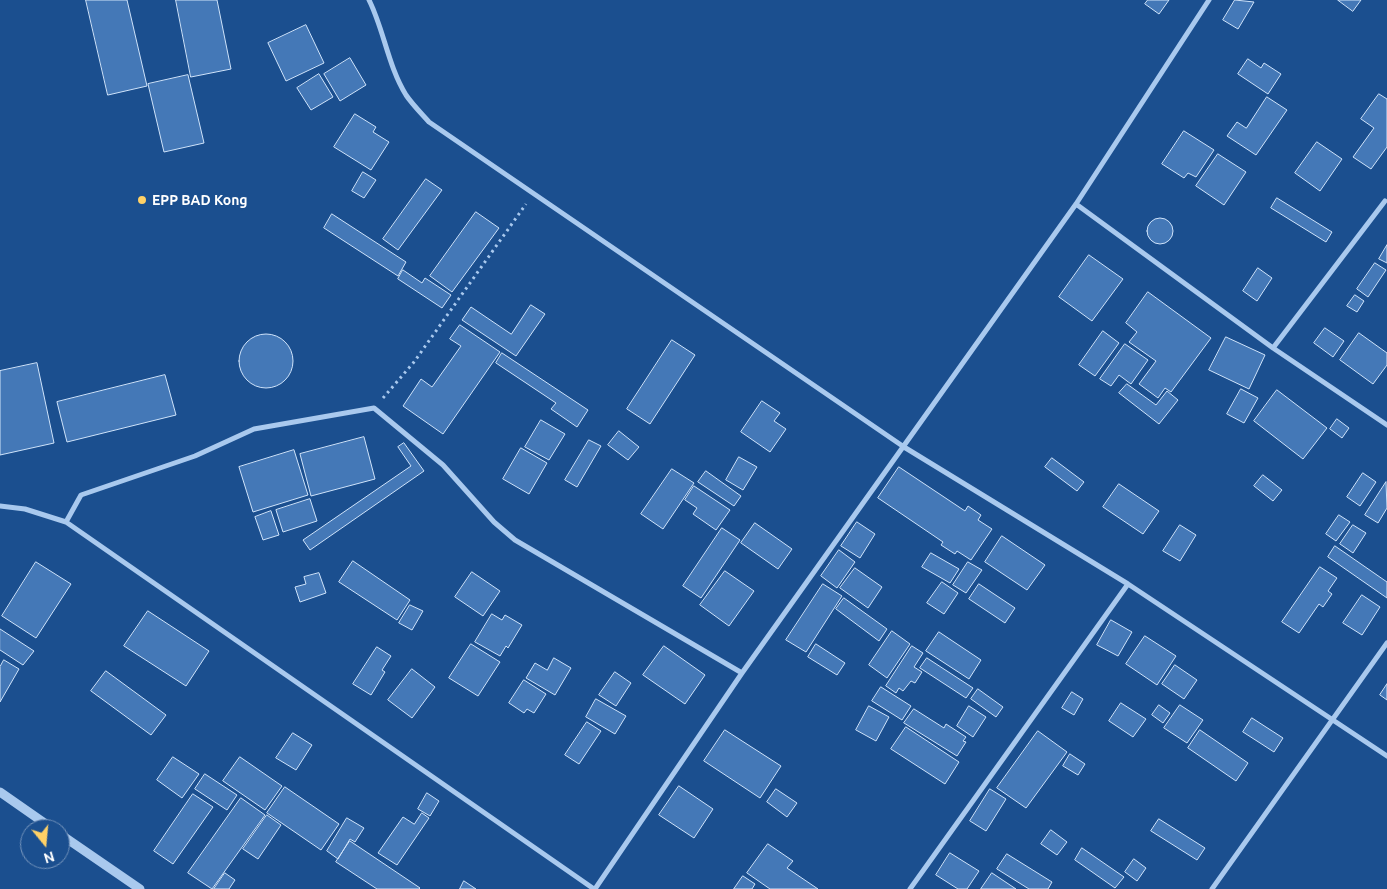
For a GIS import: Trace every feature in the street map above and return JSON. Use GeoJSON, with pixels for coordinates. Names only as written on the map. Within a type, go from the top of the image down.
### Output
{"type":"FeatureCollection","features":[{"type":"Feature","properties":{"kind":"street"},"geometry":{"type":"LineString","coordinates":[[369,0],[378,18],[388,53],[406,95],[429,122],[904,447],[1128,584],[1387,756]]}},
{"type":"Feature","properties":{"kind":"street"},"geometry":{"type":"LineString","coordinates":[[0,506],[26,509],[66,522],[594,889],[742,673],[1076,204],[1209,0]]}},
{"type":"Feature","properties":{"kind":"street"},"geometry":{"type":"LineString","coordinates":[[1273,348],[1386,201]]}},
{"type":"Feature","properties":{"kind":"street"},"geometry":{"type":"LineString","coordinates":[[1076,204],[1273,348],[1387,425]]}},
{"type":"Feature","properties":{"kind":"street"},"geometry":{"type":"LineString","coordinates":[[66,522],[81,495],[195,456],[254,429],[374,408],[443,466],[494,522],[515,540],[742,673]]}},
{"type":"Feature","properties":{"kind":"street"},"geometry":{"type":"LineString","coordinates":[[910,889],[1128,584]]}},
{"type":"Feature","properties":{"kind":"street"},"geometry":{"type":"LineString","coordinates":[[1212,889],[1331,719],[1387,643]]}},
{"type":"Feature","properties":{"kind":"street"},"geometry":{"type":"LineString","coordinates":[[0,792],[39,819]]}},
{"type":"Feature","properties":{"kind":"street"},"geometry":{"type":"LineString","coordinates":[[70,841],[140,889]]}},
{"type":"Feature","properties":{"kind":"path"},"geometry":{"type":"LineString","coordinates":[[374,408],[414,362],[532,194]]}},
{"type":"Feature","properties":{"kind":"building"},"geometry":{"type":"Polygon","coordinates":[[[86,0],[127,0],[147,86],[108,95],[86,0]]]}},
{"type":"Feature","properties":{"kind":"building"},"geometry":{"type":"Polygon","coordinates":[[[176,0],[217,0],[231,69],[191,77],[176,0]]]}},
{"type":"Feature","properties":{"kind":"building"},"geometry":{"type":"Polygon","coordinates":[[[1148,0],[1169,0],[1159,14],[1145,4],[1148,0]]]}},
{"type":"Feature","properties":{"kind":"building"},"geometry":{"type":"Polygon","coordinates":[[[1235,0],[1254,2],[1238,29],[1223,20],[1235,0]]]}},
{"type":"Feature","properties":{"kind":"building"},"geometry":{"type":"Polygon","coordinates":[[[1338,0],[1361,0],[1353,11],[1338,0]]]}},
{"type":"Feature","properties":{"kind":"building"},"geometry":{"type":"Polygon","coordinates":[[[306,25],[324,63],[286,81],[268,43],[306,25]]]}},
{"type":"Feature","properties":{"kind":"building"},"geometry":{"type":"Polygon","coordinates":[[[350,58],[366,85],[340,101],[324,74],[350,58]]]}},
{"type":"Feature","properties":{"kind":"building"},"geometry":{"type":"Polygon","coordinates":[[[1248,59],[1261,68],[1264,63],[1281,74],[1268,94],[1238,74],[1248,59]]]}},
{"type":"Feature","properties":{"kind":"building"},"geometry":{"type":"Polygon","coordinates":[[[319,74],[333,97],[311,110],[297,88],[319,74]]]}},
{"type":"Feature","properties":{"kind":"building"},"geometry":{"type":"Polygon","coordinates":[[[188,75],[204,143],[164,152],[148,84],[188,75]]]}},
{"type":"Feature","properties":{"kind":"building"},"geometry":{"type":"Polygon","coordinates":[[[1379,94],[1387,99],[1387,147],[1371,169],[1353,157],[1374,128],[1361,119],[1379,94]]]}},
{"type":"Feature","properties":{"kind":"building"},"geometry":{"type":"Polygon","coordinates":[[[1267,97],[1287,110],[1256,155],[1227,136],[1237,122],[1246,128],[1267,97]]]}},
{"type":"Feature","properties":{"kind":"building"},"geometry":{"type":"Polygon","coordinates":[[[355,114],[376,127],[373,132],[389,142],[371,170],[334,147],[355,114]]]}},
{"type":"Feature","properties":{"kind":"building"},"geometry":{"type":"Polygon","coordinates":[[[1184,131],[1214,150],[1196,177],[1188,173],[1184,178],[1162,164],[1184,131]]]}},
{"type":"Feature","properties":{"kind":"building"},"geometry":{"type":"Polygon","coordinates":[[[1317,142],[1342,159],[1320,191],[1295,173],[1317,142]]]}},
{"type":"Feature","properties":{"kind":"building"},"geometry":{"type":"Polygon","coordinates":[[[1218,154],[1246,172],[1224,205],[1196,186],[1218,154]]]}},
{"type":"Feature","properties":{"kind":"building"},"geometry":{"type":"Polygon","coordinates":[[[363,172],[376,180],[364,198],[352,191],[363,172]]]}},
{"type":"Feature","properties":{"kind":"building"},"geometry":{"type":"Polygon","coordinates":[[[426,179],[442,190],[398,250],[383,239],[426,179]]]}},
{"type":"Feature","properties":{"kind":"building"},"geometry":{"type":"Polygon","coordinates":[[[1277,198],[1332,232],[1326,242],[1271,208],[1277,198]]]}},
{"type":"Feature","properties":{"kind":"building"},"geometry":{"type":"Polygon","coordinates":[[[476,212],[499,228],[452,292],[430,276],[476,212]]]}},
{"type":"Feature","properties":{"kind":"building"},"geometry":{"type":"Polygon","coordinates":[[[332,214],[406,262],[398,276],[324,228],[332,214]]]}},
{"type":"Feature","properties":{"kind":"building"},"geometry":{"type":"Polygon","coordinates":[[[1160,218],[1169,222],[1173,231],[1169,240],[1160,244],[1151,240],[1147,231],[1151,222],[1160,218]]]}},
{"type":"Feature","properties":{"kind":"building"},"geometry":{"type":"Polygon","coordinates":[[[1387,245],[1387,263],[1379,259],[1387,245]]]}},
{"type":"Feature","properties":{"kind":"building"},"geometry":{"type":"Polygon","coordinates":[[[1089,255],[1123,279],[1092,321],[1059,297],[1089,255]]]}},
{"type":"Feature","properties":{"kind":"building"},"geometry":{"type":"Polygon","coordinates":[[[1375,263],[1386,270],[1368,297],[1357,289],[1375,263]]]}},
{"type":"Feature","properties":{"kind":"building"},"geometry":{"type":"Polygon","coordinates":[[[1258,268],[1272,278],[1257,301],[1243,291],[1258,268]]]}},
{"type":"Feature","properties":{"kind":"building"},"geometry":{"type":"Polygon","coordinates":[[[403,270],[422,283],[425,278],[451,295],[442,308],[398,279],[403,270]]]}},
{"type":"Feature","properties":{"kind":"building"},"geometry":{"type":"Polygon","coordinates":[[[1148,292],[1211,338],[1171,392],[1165,388],[1158,398],[1139,384],[1156,361],[1129,342],[1137,332],[1126,323],[1148,292]]]}},
{"type":"Feature","properties":{"kind":"building"},"geometry":{"type":"Polygon","coordinates":[[[1355,295],[1364,301],[1357,312],[1347,306],[1355,295]]]}},
{"type":"Feature","properties":{"kind":"building"},"geometry":{"type":"Polygon","coordinates":[[[531,305],[545,314],[516,356],[462,320],[471,307],[511,334],[531,305]]]}},
{"type":"Feature","properties":{"kind":"building"},"geometry":{"type":"Polygon","coordinates":[[[460,325],[500,352],[443,434],[403,406],[421,379],[432,387],[461,346],[450,339],[460,325]]]}},
{"type":"Feature","properties":{"kind":"building"},"geometry":{"type":"Polygon","coordinates":[[[1325,328],[1344,341],[1333,357],[1314,343],[1325,328]]]}},
{"type":"Feature","properties":{"kind":"building"},"geometry":{"type":"Polygon","coordinates":[[[1103,331],[1119,343],[1095,376],[1079,365],[1103,331]]]}},
{"type":"Feature","properties":{"kind":"building"},"geometry":{"type":"Polygon","coordinates":[[[1359,333],[1387,353],[1387,365],[1373,384],[1340,360],[1359,333]]]}},
{"type":"Feature","properties":{"kind":"building"},"geometry":{"type":"Polygon","coordinates":[[[266,334],[276,336],[285,342],[291,351],[293,361],[291,371],[285,380],[276,386],[266,388],[256,386],[247,380],[241,371],[239,361],[241,351],[247,342],[256,336],[266,334]]]}},
{"type":"Feature","properties":{"kind":"building"},"geometry":{"type":"Polygon","coordinates":[[[1226,337],[1265,355],[1249,389],[1209,370],[1226,337]]]}},
{"type":"Feature","properties":{"kind":"building"},"geometry":{"type":"Polygon","coordinates":[[[672,340],[695,355],[650,424],[627,409],[672,340]]]}},
{"type":"Feature","properties":{"kind":"building"},"geometry":{"type":"Polygon","coordinates":[[[1125,344],[1148,360],[1131,384],[1119,375],[1111,386],[1100,379],[1125,344]]]}},
{"type":"Feature","properties":{"kind":"building"},"geometry":{"type":"Polygon","coordinates":[[[502,353],[588,410],[577,427],[551,409],[556,403],[496,363],[502,353]]]}},
{"type":"Feature","properties":{"kind":"building"},"geometry":{"type":"Polygon","coordinates":[[[37,363],[54,443],[0,455],[0,371],[37,363]]]}},
{"type":"Feature","properties":{"kind":"building"},"geometry":{"type":"Polygon","coordinates":[[[165,375],[176,415],[67,442],[57,402],[165,375]]]}},
{"type":"Feature","properties":{"kind":"building"},"geometry":{"type":"Polygon","coordinates":[[[1127,384],[1156,405],[1167,391],[1178,400],[1159,424],[1119,393],[1127,384]]]}},
{"type":"Feature","properties":{"kind":"building"},"geometry":{"type":"Polygon","coordinates":[[[1241,389],[1258,398],[1244,423],[1227,414],[1241,389]]]}},
{"type":"Feature","properties":{"kind":"building"},"geometry":{"type":"Polygon","coordinates":[[[1277,390],[1327,428],[1303,459],[1254,421],[1277,390]]]}},
{"type":"Feature","properties":{"kind":"building"},"geometry":{"type":"Polygon","coordinates":[[[762,401],[780,413],[774,421],[786,429],[770,452],[741,432],[762,401]]]}},
{"type":"Feature","properties":{"kind":"building"},"geometry":{"type":"Polygon","coordinates":[[[1337,419],[1349,428],[1342,438],[1330,429],[1337,419]]]}},
{"type":"Feature","properties":{"kind":"building"},"geometry":{"type":"Polygon","coordinates":[[[541,420],[565,434],[549,460],[525,447],[541,420]]]}},
{"type":"Feature","properties":{"kind":"building"},"geometry":{"type":"Polygon","coordinates":[[[619,431],[639,447],[628,460],[608,445],[619,431]]]}},
{"type":"Feature","properties":{"kind":"building"},"geometry":{"type":"Polygon","coordinates":[[[364,437],[375,479],[311,496],[300,454],[364,437]]]}},
{"type":"Feature","properties":{"kind":"building"},"geometry":{"type":"Polygon","coordinates":[[[589,440],[601,446],[577,487],[565,480],[589,440]]]}},
{"type":"Feature","properties":{"kind":"building"},"geometry":{"type":"Polygon","coordinates":[[[404,443],[424,471],[310,550],[303,540],[411,466],[398,447],[404,443]]]}},
{"type":"Feature","properties":{"kind":"building"},"geometry":{"type":"Polygon","coordinates":[[[521,448],[547,463],[529,494],[503,479],[521,448]]]}},
{"type":"Feature","properties":{"kind":"building"},"geometry":{"type":"Polygon","coordinates":[[[294,450],[308,495],[253,512],[239,467],[294,450]]]}},
{"type":"Feature","properties":{"kind":"building"},"geometry":{"type":"Polygon","coordinates":[[[739,457],[757,467],[743,490],[726,480],[739,457]]]}},
{"type":"Feature","properties":{"kind":"building"},"geometry":{"type":"Polygon","coordinates":[[[1052,458],[1084,482],[1077,491],[1045,467],[1052,458]]]}},
{"type":"Feature","properties":{"kind":"building"},"geometry":{"type":"Polygon","coordinates":[[[899,467],[965,511],[968,506],[981,515],[978,520],[992,529],[971,560],[957,551],[955,554],[941,545],[943,542],[878,498],[899,467]]]}},
{"type":"Feature","properties":{"kind":"building"},"geometry":{"type":"Polygon","coordinates":[[[672,469],[694,483],[663,529],[641,514],[672,469]]]}},
{"type":"Feature","properties":{"kind":"building"},"geometry":{"type":"Polygon","coordinates":[[[706,471],[741,496],[734,506],[698,482],[706,471]]]}},
{"type":"Feature","properties":{"kind":"building"},"geometry":{"type":"Polygon","coordinates":[[[1363,473],[1376,482],[1360,506],[1347,497],[1363,473]]]}},
{"type":"Feature","properties":{"kind":"building"},"geometry":{"type":"Polygon","coordinates":[[[1263,475],[1282,490],[1273,501],[1254,486],[1263,475]]]}},
{"type":"Feature","properties":{"kind":"building"},"geometry":{"type":"Polygon","coordinates":[[[1386,482],[1387,508],[1378,523],[1365,515],[1386,482]]]}},
{"type":"Feature","properties":{"kind":"building"},"geometry":{"type":"Polygon","coordinates":[[[1119,484],[1159,511],[1143,534],[1103,507],[1119,484]]]}},
{"type":"Feature","properties":{"kind":"building"},"geometry":{"type":"Polygon","coordinates":[[[694,486],[730,510],[716,530],[693,514],[697,508],[685,500],[694,486]]]}},
{"type":"Feature","properties":{"kind":"building"},"geometry":{"type":"Polygon","coordinates":[[[310,499],[317,521],[283,532],[276,510],[310,499]]]}},
{"type":"Feature","properties":{"kind":"building"},"geometry":{"type":"Polygon","coordinates":[[[271,511],[279,535],[263,540],[255,517],[271,511]]]}},
{"type":"Feature","properties":{"kind":"building"},"geometry":{"type":"Polygon","coordinates":[[[1339,515],[1350,522],[1336,541],[1326,534],[1339,515]]]}},
{"type":"Feature","properties":{"kind":"building"},"geometry":{"type":"Polygon","coordinates":[[[857,522],[875,534],[860,558],[841,546],[857,522]]]}},
{"type":"Feature","properties":{"kind":"building"},"geometry":{"type":"Polygon","coordinates":[[[755,523],[792,549],[778,569],[741,543],[755,523]]]}},
{"type":"Feature","properties":{"kind":"building"},"geometry":{"type":"Polygon","coordinates":[[[1180,525],[1196,535],[1180,561],[1163,551],[1180,525]]]}},
{"type":"Feature","properties":{"kind":"building"},"geometry":{"type":"Polygon","coordinates":[[[1353,525],[1366,533],[1353,553],[1340,544],[1353,525]]]}},
{"type":"Feature","properties":{"kind":"building"},"geometry":{"type":"Polygon","coordinates":[[[722,528],[740,540],[701,598],[683,586],[722,528]]]}},
{"type":"Feature","properties":{"kind":"building"},"geometry":{"type":"Polygon","coordinates":[[[1002,536],[1045,565],[1027,590],[985,562],[1002,536]]]}},
{"type":"Feature","properties":{"kind":"building"},"geometry":{"type":"Polygon","coordinates":[[[1335,546],[1387,582],[1387,598],[1328,557],[1335,546]]]}},
{"type":"Feature","properties":{"kind":"building"},"geometry":{"type":"Polygon","coordinates":[[[839,550],[855,562],[837,588],[821,576],[839,550]]]}},
{"type":"Feature","properties":{"kind":"building"},"geometry":{"type":"Polygon","coordinates":[[[931,553],[959,569],[950,583],[922,567],[931,553]]]}},
{"type":"Feature","properties":{"kind":"building"},"geometry":{"type":"Polygon","coordinates":[[[353,561],[410,600],[397,620],[339,582],[353,561]]]}},
{"type":"Feature","properties":{"kind":"building"},"geometry":{"type":"Polygon","coordinates":[[[36,562],[71,584],[36,638],[2,616],[36,562]]]}},
{"type":"Feature","properties":{"kind":"building"},"geometry":{"type":"Polygon","coordinates":[[[968,562],[982,570],[966,593],[953,585],[968,562]]]}},
{"type":"Feature","properties":{"kind":"building"},"geometry":{"type":"Polygon","coordinates":[[[1320,567],[1337,578],[1328,591],[1332,594],[1323,607],[1319,604],[1299,633],[1282,622],[1320,567]]]}},
{"type":"Feature","properties":{"kind":"building"},"geometry":{"type":"Polygon","coordinates":[[[855,568],[882,587],[868,608],[840,588],[855,568]]]}},
{"type":"Feature","properties":{"kind":"building"},"geometry":{"type":"Polygon","coordinates":[[[725,571],[754,591],[729,626],[700,605],[725,571]]]}},
{"type":"Feature","properties":{"kind":"building"},"geometry":{"type":"Polygon","coordinates":[[[472,572],[500,591],[483,616],[455,597],[472,572]]]}},
{"type":"Feature","properties":{"kind":"building"},"geometry":{"type":"Polygon","coordinates":[[[319,573],[326,593],[300,602],[295,587],[306,584],[304,577],[319,573]]]}},
{"type":"Feature","properties":{"kind":"building"},"geometry":{"type":"Polygon","coordinates":[[[942,582],[958,593],[944,614],[927,603],[942,582]]]}},
{"type":"Feature","properties":{"kind":"building"},"geometry":{"type":"Polygon","coordinates":[[[823,584],[842,596],[806,652],[786,640],[823,584]]]}},
{"type":"Feature","properties":{"kind":"building"},"geometry":{"type":"Polygon","coordinates":[[[979,584],[1015,608],[1005,623],[969,599],[979,584]]]}},
{"type":"Feature","properties":{"kind":"building"},"geometry":{"type":"Polygon","coordinates":[[[1362,595],[1380,607],[1362,635],[1343,623],[1362,595]]]}},
{"type":"Feature","properties":{"kind":"building"},"geometry":{"type":"Polygon","coordinates":[[[844,598],[887,629],[879,641],[836,609],[844,598]]]}},
{"type":"Feature","properties":{"kind":"building"},"geometry":{"type":"Polygon","coordinates":[[[410,605],[423,611],[412,630],[399,623],[410,605]]]}},
{"type":"Feature","properties":{"kind":"building"},"geometry":{"type":"Polygon","coordinates":[[[148,611],[209,651],[186,686],[124,646],[148,611]]]}},
{"type":"Feature","properties":{"kind":"building"},"geometry":{"type":"Polygon","coordinates":[[[492,614],[502,620],[505,615],[522,625],[508,648],[506,646],[500,656],[475,642],[492,614]]]}},
{"type":"Feature","properties":{"kind":"building"},"geometry":{"type":"Polygon","coordinates":[[[1111,620],[1132,632],[1118,656],[1097,645],[1111,620]]]}},
{"type":"Feature","properties":{"kind":"building"},"geometry":{"type":"Polygon","coordinates":[[[0,629],[34,651],[23,665],[0,650],[0,629]]]}},
{"type":"Feature","properties":{"kind":"building"},"geometry":{"type":"Polygon","coordinates":[[[892,631],[910,644],[887,678],[869,665],[892,631]]]}},
{"type":"Feature","properties":{"kind":"building"},"geometry":{"type":"Polygon","coordinates":[[[939,632],[981,660],[969,679],[926,651],[939,632]]]}},
{"type":"Feature","properties":{"kind":"building"},"geometry":{"type":"Polygon","coordinates":[[[1145,636],[1176,656],[1157,685],[1126,664],[1145,636]]]}},
{"type":"Feature","properties":{"kind":"building"},"geometry":{"type":"Polygon","coordinates":[[[471,644],[500,662],[478,696],[449,678],[471,644]]]}},
{"type":"Feature","properties":{"kind":"building"},"geometry":{"type":"Polygon","coordinates":[[[816,644],[845,663],[837,675],[808,657],[816,644]]]}},
{"type":"Feature","properties":{"kind":"building"},"geometry":{"type":"Polygon","coordinates":[[[664,646],[705,675],[685,704],[643,675],[664,646]]]}},
{"type":"Feature","properties":{"kind":"building"},"geometry":{"type":"Polygon","coordinates":[[[912,646],[923,653],[914,667],[922,672],[915,683],[911,681],[903,691],[899,688],[896,693],[886,686],[912,646]]]}},
{"type":"Feature","properties":{"kind":"building"},"geometry":{"type":"Polygon","coordinates":[[[377,647],[391,656],[382,670],[385,672],[371,695],[353,684],[377,647]]]}},
{"type":"Feature","properties":{"kind":"building"},"geometry":{"type":"Polygon","coordinates":[[[554,658],[571,668],[555,695],[526,678],[535,663],[547,670],[554,658]]]}},
{"type":"Feature","properties":{"kind":"building"},"geometry":{"type":"Polygon","coordinates":[[[927,658],[973,688],[966,698],[920,668],[927,658]]]}},
{"type":"Feature","properties":{"kind":"building"},"geometry":{"type":"Polygon","coordinates":[[[4,660],[19,669],[0,702],[0,667],[4,660]]]}},
{"type":"Feature","properties":{"kind":"building"},"geometry":{"type":"Polygon","coordinates":[[[1175,665],[1197,680],[1184,699],[1162,684],[1175,665]]]}},
{"type":"Feature","properties":{"kind":"building"},"geometry":{"type":"Polygon","coordinates":[[[412,669],[435,687],[412,718],[388,700],[412,669]]]}},
{"type":"Feature","properties":{"kind":"building"},"geometry":{"type":"Polygon","coordinates":[[[106,671],[166,715],[151,735],[91,691],[106,671]]]}},
{"type":"Feature","properties":{"kind":"building"},"geometry":{"type":"Polygon","coordinates":[[[615,672],[631,683],[616,706],[599,695],[615,672]]]}},
{"type":"Feature","properties":{"kind":"building"},"geometry":{"type":"Polygon","coordinates":[[[524,680],[546,694],[534,713],[527,709],[524,713],[509,703],[524,680]]]}},
{"type":"Feature","properties":{"kind":"building"},"geometry":{"type":"Polygon","coordinates":[[[1387,684],[1387,700],[1380,695],[1387,684]]]}},
{"type":"Feature","properties":{"kind":"building"},"geometry":{"type":"Polygon","coordinates":[[[881,687],[911,706],[902,720],[872,701],[881,687]]]}},
{"type":"Feature","properties":{"kind":"building"},"geometry":{"type":"Polygon","coordinates":[[[978,689],[1003,707],[996,717],[971,699],[978,689]]]}},
{"type":"Feature","properties":{"kind":"building"},"geometry":{"type":"Polygon","coordinates":[[[1072,692],[1083,699],[1074,715],[1062,708],[1072,692]]]}},
{"type":"Feature","properties":{"kind":"building"},"geometry":{"type":"Polygon","coordinates":[[[596,699],[626,716],[615,734],[586,717],[596,699]]]}},
{"type":"Feature","properties":{"kind":"building"},"geometry":{"type":"Polygon","coordinates":[[[1121,703],[1146,719],[1133,737],[1109,721],[1121,703]]]}},
{"type":"Feature","properties":{"kind":"building"},"geometry":{"type":"Polygon","coordinates":[[[1159,705],[1170,713],[1163,723],[1152,715],[1159,705]]]}},
{"type":"Feature","properties":{"kind":"building"},"geometry":{"type":"Polygon","coordinates":[[[1180,705],[1203,720],[1187,743],[1164,728],[1180,705]]]}},
{"type":"Feature","properties":{"kind":"building"},"geometry":{"type":"Polygon","coordinates":[[[869,706],[889,717],[876,741],[856,730],[869,706]]]}},
{"type":"Feature","properties":{"kind":"building"},"geometry":{"type":"Polygon","coordinates":[[[969,706],[986,717],[973,737],[957,726],[969,706]]]}},
{"type":"Feature","properties":{"kind":"building"},"geometry":{"type":"Polygon","coordinates":[[[914,709],[944,728],[946,724],[966,737],[963,741],[966,742],[957,756],[904,723],[914,709]]]}},
{"type":"Feature","properties":{"kind":"building"},"geometry":{"type":"Polygon","coordinates":[[[1252,718],[1283,738],[1274,752],[1243,732],[1252,718]]]}},
{"type":"Feature","properties":{"kind":"building"},"geometry":{"type":"Polygon","coordinates":[[[587,722],[601,731],[579,764],[565,755],[587,722]]]}},
{"type":"Feature","properties":{"kind":"building"},"geometry":{"type":"Polygon","coordinates":[[[906,727],[959,762],[945,784],[891,749],[906,727]]]}},
{"type":"Feature","properties":{"kind":"building"},"geometry":{"type":"Polygon","coordinates":[[[725,730],[781,766],[760,798],[704,761],[725,730]]]}},
{"type":"Feature","properties":{"kind":"building"},"geometry":{"type":"Polygon","coordinates":[[[1200,730],[1248,763],[1236,781],[1188,748],[1200,730]]]}},
{"type":"Feature","properties":{"kind":"building"},"geometry":{"type":"Polygon","coordinates":[[[1038,731],[1067,752],[1026,808],[997,788],[1038,731]]]}},
{"type":"Feature","properties":{"kind":"building"},"geometry":{"type":"Polygon","coordinates":[[[293,733],[312,745],[296,770],[276,758],[293,733]]]}},
{"type":"Feature","properties":{"kind":"building"},"geometry":{"type":"Polygon","coordinates":[[[1070,754],[1085,764],[1078,775],[1063,766],[1070,754]]]}},
{"type":"Feature","properties":{"kind":"building"},"geometry":{"type":"Polygon","coordinates":[[[173,757],[199,774],[182,798],[157,780],[173,757]]]}},
{"type":"Feature","properties":{"kind":"building"},"geometry":{"type":"Polygon","coordinates":[[[240,757],[282,786],[265,810],[223,781],[240,757]]]}},
{"type":"Feature","properties":{"kind":"building"},"geometry":{"type":"Polygon","coordinates":[[[205,774],[237,795],[227,810],[195,789],[205,774]]]}},
{"type":"Feature","properties":{"kind":"building"},"geometry":{"type":"Polygon","coordinates":[[[679,786],[713,809],[694,838],[659,815],[679,786]]]}},
{"type":"Feature","properties":{"kind":"building"},"geometry":{"type":"Polygon","coordinates":[[[285,787],[339,824],[321,850],[267,813],[285,787]]]}},
{"type":"Feature","properties":{"kind":"building"},"geometry":{"type":"Polygon","coordinates":[[[776,789],[797,803],[787,817],[767,802],[776,789]]]}},
{"type":"Feature","properties":{"kind":"building"},"geometry":{"type":"Polygon","coordinates":[[[990,789],[1006,799],[986,831],[970,821],[990,789]]]}},
{"type":"Feature","properties":{"kind":"building"},"geometry":{"type":"Polygon","coordinates":[[[427,793],[439,801],[430,816],[418,809],[427,793]]]}},
{"type":"Feature","properties":{"kind":"building"},"geometry":{"type":"Polygon","coordinates":[[[193,794],[213,807],[173,864],[154,851],[193,794]]]}},
{"type":"Feature","properties":{"kind":"building"},"geometry":{"type":"Polygon","coordinates":[[[241,798],[265,815],[212,889],[188,873],[241,798]]]}},
{"type":"Feature","properties":{"kind":"building"},"geometry":{"type":"Polygon","coordinates":[[[422,813],[429,818],[397,865],[378,853],[403,817],[414,824],[422,813]]]}},
{"type":"Feature","properties":{"kind":"building"},"geometry":{"type":"Polygon","coordinates":[[[267,815],[281,825],[258,859],[243,849],[267,815]]]}},
{"type":"Feature","properties":{"kind":"building"},"geometry":{"type":"Polygon","coordinates":[[[347,818],[364,828],[355,842],[350,839],[338,859],[327,851],[347,818]]]}},
{"type":"Feature","properties":{"kind":"building"},"geometry":{"type":"Polygon","coordinates":[[[1159,819],[1205,848],[1197,860],[1151,831],[1159,819]]]}},
{"type":"Feature","properties":{"kind":"building"},"geometry":{"type":"Polygon","coordinates":[[[1051,830],[1067,842],[1057,855],[1041,844],[1051,830]]]}},
{"type":"Feature","properties":{"kind":"building"},"geometry":{"type":"Polygon","coordinates":[[[350,841],[420,888],[377,889],[336,862],[350,841]]]}},
{"type":"Feature","properties":{"kind":"building"},"geometry":{"type":"Polygon","coordinates":[[[768,844],[793,861],[787,868],[818,889],[770,889],[747,873],[768,844]]]}},
{"type":"Feature","properties":{"kind":"building"},"geometry":{"type":"Polygon","coordinates":[[[1082,848],[1124,877],[1115,888],[1075,860],[1082,848]]]}},
{"type":"Feature","properties":{"kind":"building"},"geometry":{"type":"Polygon","coordinates":[[[950,853],[979,871],[967,889],[958,889],[936,875],[950,853]]]}},
{"type":"Feature","properties":{"kind":"building"},"geometry":{"type":"Polygon","coordinates":[[[1007,854],[1052,882],[1048,889],[1029,889],[997,869],[1007,854]]]}},
{"type":"Feature","properties":{"kind":"building"},"geometry":{"type":"Polygon","coordinates":[[[1134,859],[1146,868],[1137,881],[1125,872],[1134,859]]]}},
{"type":"Feature","properties":{"kind":"building"},"geometry":{"type":"Polygon","coordinates":[[[225,873],[235,880],[229,889],[214,889],[225,873]]]}},
{"type":"Feature","properties":{"kind":"building"},"geometry":{"type":"Polygon","coordinates":[[[992,873],[1016,889],[981,889],[992,873]]]}},
{"type":"Feature","properties":{"kind":"building"},"geometry":{"type":"Polygon","coordinates":[[[743,876],[755,884],[752,889],[734,889],[743,876]]]}},
{"type":"Feature","properties":{"kind":"building"},"geometry":{"type":"Polygon","coordinates":[[[464,881],[476,889],[460,889],[464,881]]]}},
{"type":"Feature","properties":{"kind":"place","name":"EPP BAD Kong"},"geometry":{"type":"Point","coordinates":[142,200]}}]}
